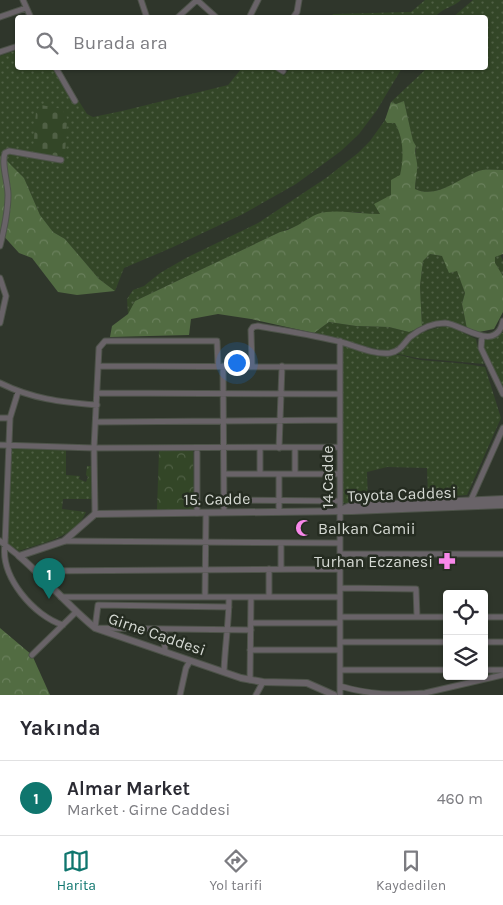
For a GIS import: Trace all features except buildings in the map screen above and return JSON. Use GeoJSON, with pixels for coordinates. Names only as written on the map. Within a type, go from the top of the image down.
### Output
{"type":"FeatureCollection","features":[{"type":"Feature","properties":{"kind":"street"},"geometry":{"type":"LineString","coordinates":[[23,0],[30,15]]}},
{"type":"Feature","properties":{"kind":"street"},"geometry":{"type":"LineString","coordinates":[[141,0],[146,15]]}},
{"type":"Feature","properties":{"kind":"street"},"geometry":{"type":"LineString","coordinates":[[180,15],[197,0],[214,15]]}},
{"type":"Feature","properties":{"kind":"street"},"geometry":{"type":"LineString","coordinates":[[250,15],[258,0]]}},
{"type":"Feature","properties":{"kind":"street"},"geometry":{"type":"LineString","coordinates":[[294,15],[299,0]]}},
{"type":"Feature","properties":{"kind":"street"},"geometry":{"type":"LineString","coordinates":[[0,17],[26,8]]}},
{"type":"Feature","properties":{"kind":"street"},"geometry":{"type":"LineString","coordinates":[[0,52],[15,47]]}},
{"type":"Feature","properties":{"kind":"street"},"geometry":{"type":"LineString","coordinates":[[57,70],[75,101]]}},
{"type":"Feature","properties":{"kind":"street"},"geometry":{"type":"LineString","coordinates":[[0,246],[8,197],[3,159],[5,153],[9,151],[61,160]]}},
{"type":"Feature","properties":{"kind":"street"},"geometry":{"type":"LineString","coordinates":[[0,278],[6,296],[0,323]]}},
{"type":"Feature","properties":{"kind":"street"},"geometry":{"type":"LineString","coordinates":[[252,366],[251,330],[253,327],[258,326],[388,353],[398,351],[409,338],[431,324],[445,323],[482,336],[498,332],[503,321]]}},
{"type":"Feature","properties":{"kind":"street"},"geometry":{"type":"LineString","coordinates":[[482,336],[481,348],[503,394]]}},
{"type":"Feature","properties":{"kind":"street"},"geometry":{"type":"LineString","coordinates":[[64,541],[95,514],[94,448],[97,393],[100,348],[105,341],[217,342],[223,394],[224,512]]}},
{"type":"Feature","properties":{"kind":"street","name":"14.Cadde"},"geometry":{"type":"LineString","coordinates":[[340,342],[340,695]]}},
{"type":"Feature","properties":{"kind":"street"},"geometry":{"type":"LineString","coordinates":[[99,366],[340,366]]}},
{"type":"Feature","properties":{"kind":"street"},"geometry":{"type":"LineString","coordinates":[[280,448],[282,366]]}},
{"type":"Feature","properties":{"kind":"street"},"geometry":{"type":"LineString","coordinates":[[0,383],[18,392],[48,400],[97,405]]}},
{"type":"Feature","properties":{"kind":"street"},"geometry":{"type":"LineString","coordinates":[[18,392],[10,418],[10,446],[2,552],[14,587],[40,614],[62,625]]}},
{"type":"Feature","properties":{"kind":"street"},"geometry":{"type":"LineString","coordinates":[[97,393],[340,394]]}},
{"type":"Feature","properties":{"kind":"street"},"geometry":{"type":"LineString","coordinates":[[0,418],[10,418]]}},
{"type":"Feature","properties":{"kind":"street"},"geometry":{"type":"LineString","coordinates":[[96,422],[340,420]]}},
{"type":"Feature","properties":{"kind":"street"},"geometry":{"type":"LineString","coordinates":[[470,502],[503,428]]}},
{"type":"Feature","properties":{"kind":"street"},"geometry":{"type":"LineString","coordinates":[[0,445],[94,448],[340,448]]}},
{"type":"Feature","properties":{"kind":"street"},"geometry":{"type":"LineString","coordinates":[[197,448],[197,513]]}},
{"type":"Feature","properties":{"kind":"street"},"geometry":{"type":"LineString","coordinates":[[260,448],[260,474]]}},
{"type":"Feature","properties":{"kind":"street"},"geometry":{"type":"LineString","coordinates":[[295,448],[295,474]]}},
{"type":"Feature","properties":{"kind":"street"},"geometry":{"type":"LineString","coordinates":[[224,474],[340,474]]}},
{"type":"Feature","properties":{"kind":"street"},"geometry":{"type":"LineString","coordinates":[[279,474],[279,512]]}},
{"type":"Feature","properties":{"kind":"street"},"geometry":{"type":"LineString","coordinates":[[224,500],[340,501]]}},
{"type":"Feature","properties":{"kind":"street","name":"Toyota Caddesi"},"geometry":{"type":"LineString","coordinates":[[340,511],[503,500]]}},
{"type":"Feature","properties":{"kind":"street","name":"Toyota Caddesi"},"geometry":{"type":"LineString","coordinates":[[470,502],[503,504]]}},
{"type":"Feature","properties":{"kind":"street","name":"15. Cadde"},"geometry":{"type":"LineString","coordinates":[[95,514],[340,511]]}},
{"type":"Feature","properties":{"kind":"street"},"geometry":{"type":"LineString","coordinates":[[205,597],[206,513]]}},
{"type":"Feature","properties":{"kind":"street"},"geometry":{"type":"LineString","coordinates":[[19,556],[64,541],[340,543]]}},
{"type":"Feature","properties":{"kind":"street","name":"Girne Caddesi"},"geometry":{"type":"LineString","coordinates":[[2,543],[36,571],[76,612],[95,628],[250,680],[307,683],[334,695]]}},
{"type":"Feature","properties":{"kind":"street"},"geometry":{"type":"LineString","coordinates":[[281,543],[281,569]]}},
{"type":"Feature","properties":{"kind":"street"},"geometry":{"type":"LineString","coordinates":[[340,554],[503,554]]}},
{"type":"Feature","properties":{"kind":"street"},"geometry":{"type":"LineString","coordinates":[[269,569],[269,597]]}},
{"type":"Feature","properties":{"kind":"street"},"geometry":{"type":"LineString","coordinates":[[36,571],[340,569]]}},
{"type":"Feature","properties":{"kind":"street"},"geometry":{"type":"LineString","coordinates":[[340,588],[416,588],[417,617]]}},
{"type":"Feature","properties":{"kind":"street"},"geometry":{"type":"LineString","coordinates":[[61,597],[340,597]]}},
{"type":"Feature","properties":{"kind":"street"},"geometry":{"type":"LineString","coordinates":[[224,671],[227,630],[229,628],[229,597]]}},
{"type":"Feature","properties":{"kind":"street"},"geometry":{"type":"LineString","coordinates":[[250,680],[251,597]]}},
{"type":"Feature","properties":{"kind":"street"},"geometry":{"type":"LineString","coordinates":[[229,607],[98,605],[95,628],[251,630]]}},
{"type":"Feature","properties":{"kind":"street"},"geometry":{"type":"LineString","coordinates":[[32,655],[76,612]]}},
{"type":"Feature","properties":{"kind":"street"},"geometry":{"type":"LineString","coordinates":[[251,623],[443,617]]}},
{"type":"Feature","properties":{"kind":"street"},"geometry":{"type":"LineString","coordinates":[[488,617],[503,617]]}},
{"type":"Feature","properties":{"kind":"street"},"geometry":{"type":"LineString","coordinates":[[164,629],[165,652]]}},
{"type":"Feature","properties":{"kind":"street"},"geometry":{"type":"LineString","coordinates":[[340,642],[443,642]]}},
{"type":"Feature","properties":{"kind":"street"},"geometry":{"type":"LineString","coordinates":[[488,642],[503,642]]}},
{"type":"Feature","properties":{"kind":"street"},"geometry":{"type":"LineString","coordinates":[[250,650],[340,650]]}},
{"type":"Feature","properties":{"kind":"street"},"geometry":{"type":"LineString","coordinates":[[180,695],[186,668],[190,661]]}},
{"type":"Feature","properties":{"kind":"street"},"geometry":{"type":"LineString","coordinates":[[340,670],[443,670]]}},
{"type":"Feature","properties":{"kind":"street"},"geometry":{"type":"LineString","coordinates":[[488,670],[503,670]]}},
{"type":"Feature","properties":{"kind":"street"},"geometry":{"type":"LineString","coordinates":[[340,686],[368,694],[414,694],[432,692],[503,675]]}},
{"type":"Feature","properties":{"kind":"street"},"geometry":{"type":"LineString","coordinates":[[256,695],[263,682]]}},
{"type":"Feature","properties":{"kind":"green space"},"geometry":{"type":"Polygon","coordinates":[[[425,0],[461,0],[437,15],[332,15],[333,14],[411,12],[425,0]]]}},
{"type":"Feature","properties":{"kind":"green space"},"geometry":{"type":"Polygon","coordinates":[[[473,0],[503,0],[503,170],[479,171],[439,190],[423,191],[415,189],[416,146],[413,142],[404,101],[396,104],[391,102],[425,70],[488,70],[488,15],[455,15],[473,0]]]}},
{"type":"Feature","properties":{"kind":"green space"},"geometry":{"type":"Polygon","coordinates":[[[15,51],[15,70],[59,70],[87,114],[93,117],[228,85],[240,70],[276,70],[284,76],[288,70],[401,70],[377,110],[359,134],[341,151],[296,184],[243,214],[124,268],[115,291],[99,279],[65,239],[53,232],[40,215],[24,178],[0,156],[0,56],[15,51]]]}},
{"type":"Feature","properties":{"kind":"green space"},"geometry":{"type":"Polygon","coordinates":[[[404,101],[413,141],[416,146],[415,189],[431,192],[479,171],[503,170],[503,254],[495,257],[495,263],[503,276],[503,312],[494,329],[479,332],[467,329],[462,304],[465,293],[457,271],[449,273],[442,256],[430,254],[423,261],[420,286],[422,327],[409,332],[389,327],[356,326],[329,322],[314,333],[251,319],[218,314],[191,319],[189,335],[110,337],[112,326],[128,314],[135,301],[280,232],[286,231],[314,216],[333,212],[380,214],[374,204],[391,195],[391,180],[400,175],[403,155],[402,142],[395,123],[387,123],[385,120],[391,102],[396,104],[404,101]]]}},
{"type":"Feature","properties":{"kind":"green space"},"geometry":{"type":"Polygon","coordinates":[[[41,105],[62,109],[67,118],[65,155],[61,160],[33,154],[36,111],[41,105]]]}},
{"type":"Feature","properties":{"kind":"green space"},"geometry":{"type":"Polygon","coordinates":[[[385,120],[387,123],[395,123],[398,128],[404,155],[399,177],[391,189],[391,195],[385,199],[380,214],[325,212],[135,301],[128,314],[127,299],[133,290],[144,286],[160,273],[186,258],[258,223],[326,178],[358,153],[370,141],[385,120]]]}},
{"type":"Feature","properties":{"kind":"green space"},"geometry":{"type":"Polygon","coordinates":[[[0,156],[24,178],[40,215],[53,232],[65,239],[99,279],[115,291],[77,295],[58,292],[32,258],[19,253],[0,232],[0,156]]]}},
{"type":"Feature","properties":{"kind":"green space"},"geometry":{"type":"Polygon","coordinates":[[[430,254],[442,256],[457,270],[465,293],[462,304],[467,329],[453,324],[430,324],[394,351],[381,350],[314,333],[329,322],[356,326],[389,327],[409,332],[422,327],[420,286],[423,261],[430,254]]]}},
{"type":"Feature","properties":{"kind":"green space"},"geometry":{"type":"Polygon","coordinates":[[[500,254],[503,261],[503,276],[495,264],[495,257],[500,254]]]}},
{"type":"Feature","properties":{"kind":"green space"},"geometry":{"type":"Polygon","coordinates":[[[449,326],[476,339],[484,364],[417,358],[398,354],[408,342],[420,334],[449,326]]]}},
{"type":"Feature","properties":{"kind":"green space"},"geometry":{"type":"Polygon","coordinates":[[[500,332],[503,333],[503,385],[498,384],[481,350],[481,339],[500,332]]]}},
{"type":"Feature","properties":{"kind":"green space"},"geometry":{"type":"Polygon","coordinates":[[[345,345],[390,355],[485,367],[501,418],[467,495],[428,498],[427,468],[387,467],[367,472],[368,503],[343,503],[342,348],[345,345]]]}},
{"type":"Feature","properties":{"kind":"green space"},"geometry":{"type":"Polygon","coordinates":[[[14,448],[66,449],[66,475],[80,476],[79,479],[86,482],[88,477],[86,475],[87,466],[93,466],[92,499],[63,499],[62,509],[86,512],[75,528],[48,542],[19,551],[7,543],[12,450],[14,448]]]}},
{"type":"Feature","properties":{"kind":"green space"},"geometry":{"type":"Polygon","coordinates":[[[159,450],[193,450],[194,510],[157,510],[159,450]]]}},
{"type":"Feature","properties":{"kind":"green space"},"geometry":{"type":"Polygon","coordinates":[[[0,628],[32,655],[50,695],[0,695],[0,628]]]}},
{"type":"Feature","properties":{"kind":"place","name":"Balkan Camii"},"geometry":{"type":"Point","coordinates":[304,528]}},
{"type":"Feature","properties":{"kind":"place","name":"Turhan Eczanesi"},"geometry":{"type":"Point","coordinates":[447,561]}},
{"type":"Feature","properties":{"kind":"place","name":"Almar Market"},"geometry":{"type":"Point","coordinates":[49,599]}}]}
